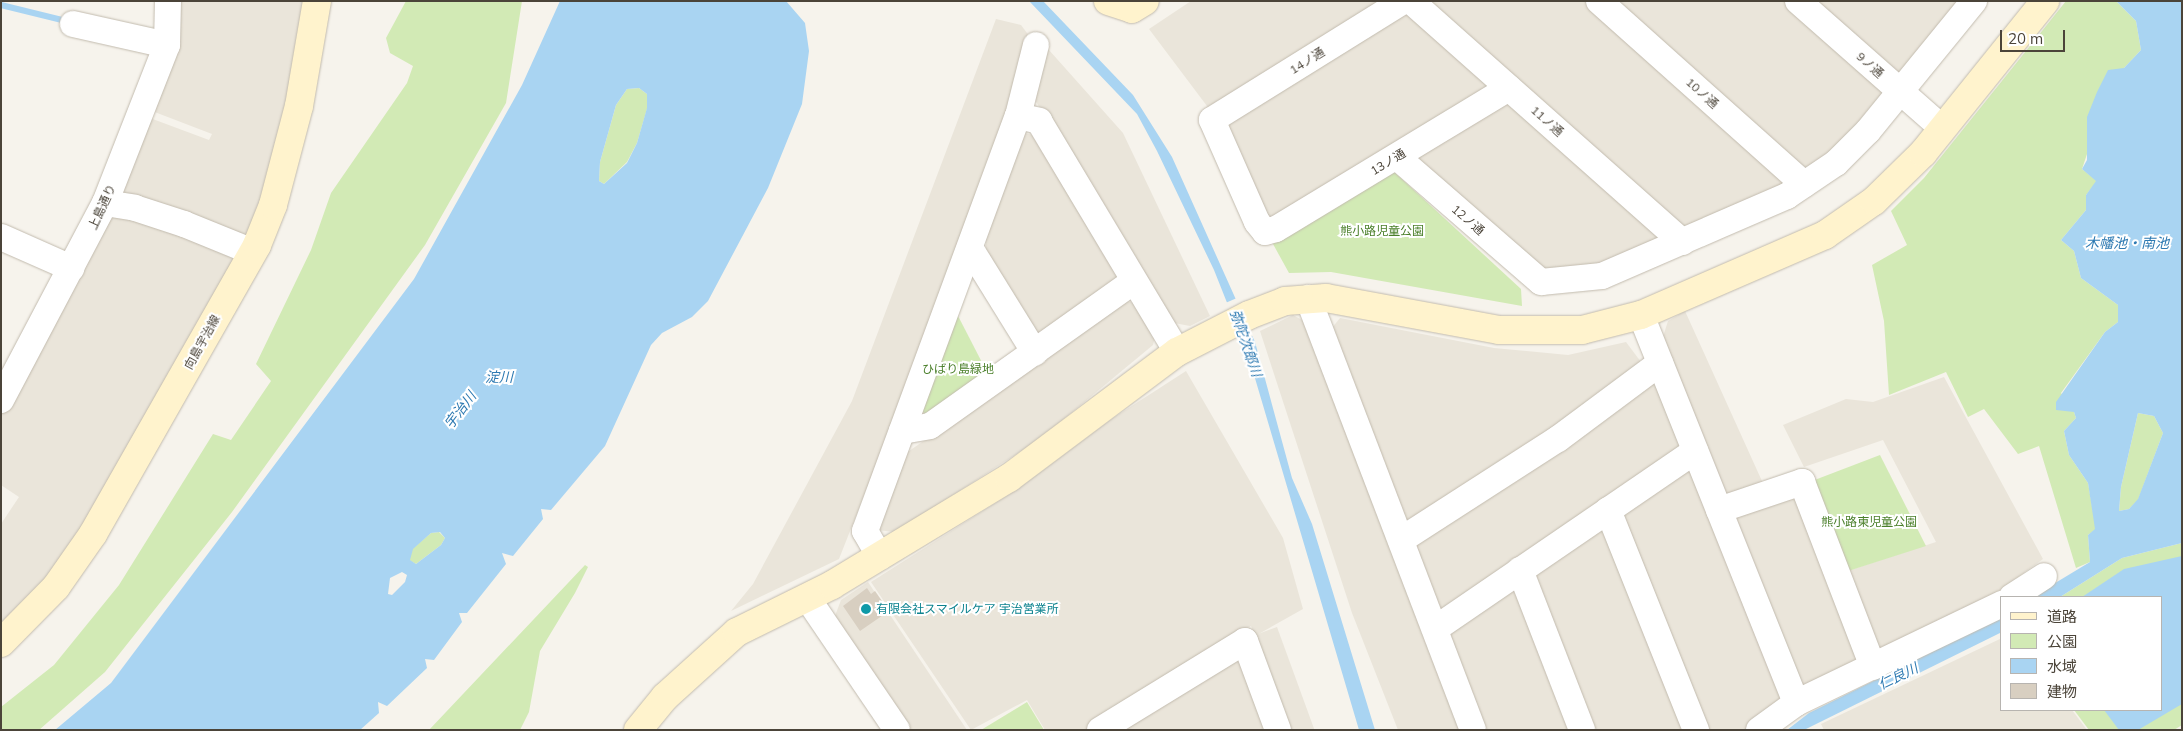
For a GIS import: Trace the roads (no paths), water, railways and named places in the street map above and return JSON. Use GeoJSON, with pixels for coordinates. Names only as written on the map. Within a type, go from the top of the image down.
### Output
{"type":"FeatureCollection","features":[{"type":"Feature","properties":{"kind":"street","name":"上島通り"},"geometry":{"type":"LineString","coordinates":[[1,400],[105,203],[167,45],[168,1]]}},
{"type":"Feature","properties":{"kind":"street","name":"向島宇治線"},"geometry":{"type":"LineString","coordinates":[[1,643],[56,587],[92,534],[253,252],[273,205],[299,106],[317,1]]}},
{"type":"Feature","properties":{"kind":"street"},"geometry":{"type":"LineString","coordinates":[[1108,1],[1132,9],[1146,1]]}},
{"type":"Feature","properties":{"kind":"street","name":"14ノ通"},"geometry":{"type":"LineString","coordinates":[[1265,232],[1257,222],[1212,120],[1403,1]]}},
{"type":"Feature","properties":{"kind":"street","name":"11ノ通"},"geometry":{"type":"LineString","coordinates":[[1411,1],[1682,242]]}},
{"type":"Feature","properties":{"kind":"street","name":"10ノ通"},"geometry":{"type":"LineString","coordinates":[[1599,1],[1804,184]]}},
{"type":"Feature","properties":{"kind":"street","name":"9ノ通"},"geometry":{"type":"LineString","coordinates":[[1798,1],[1942,128]]}},
{"type":"Feature","properties":{"kind":"street"},"geometry":{"type":"LineString","coordinates":[[1682,242],[1787,196],[1836,164],[1900,92],[1974,1]]}},
{"type":"Feature","properties":{"kind":"street"},"geometry":{"type":"LineString","coordinates":[[638,730],[665,697],[737,632],[808,599],[1009,478],[1178,352],[1238,320],[1285,301],[1308,298],[1377,305],[1499,330],[1548,333],[1614,325],[1641,316],[1825,235],[1886,190],[1942,128],[2045,1]]}},
{"type":"Feature","properties":{"kind":"street"},"geometry":{"type":"LineString","coordinates":[[73,24],[167,45]]}},
{"type":"Feature","properties":{"kind":"street"},"geometry":{"type":"LineString","coordinates":[[880,557],[865,531],[1018,116],[1036,45]]}},
{"type":"Feature","properties":{"kind":"street","name":"13ノ通"},"geometry":{"type":"LineString","coordinates":[[1265,232],[1276,229],[1509,88]]}},
{"type":"Feature","properties":{"kind":"street"},"geometry":{"type":"LineString","coordinates":[[1018,116],[1038,120],[1178,352]]}},
{"type":"Feature","properties":{"kind":"street","name":"12ノ通"},"geometry":{"type":"LineString","coordinates":[[1397,157],[1541,282],[1602,276],[1682,242]]}},
{"type":"Feature","properties":{"kind":"street"},"geometry":{"type":"LineString","coordinates":[[105,203],[176,221],[253,252]]}},
{"type":"Feature","properties":{"kind":"street"},"geometry":{"type":"LineString","coordinates":[[1,238],[71,268]]}},
{"type":"Feature","properties":{"kind":"street"},"geometry":{"type":"LineString","coordinates":[[970,248],[1035,353]]}},
{"type":"Feature","properties":{"kind":"street"},"geometry":{"type":"LineString","coordinates":[[902,431],[930,426],[1134,281]]}},
{"type":"Feature","properties":{"kind":"street"},"geometry":{"type":"LineString","coordinates":[[1308,298],[1473,730]]}},
{"type":"Feature","properties":{"kind":"street"},"geometry":{"type":"LineString","coordinates":[[1641,316],[1796,703]]}},
{"type":"Feature","properties":{"kind":"street"},"geometry":{"type":"LineString","coordinates":[[1401,540],[1558,439],[1660,363]]}},
{"type":"Feature","properties":{"kind":"street"},"geometry":{"type":"LineString","coordinates":[[1435,629],[1695,451]]}},
{"type":"Feature","properties":{"kind":"street"},"geometry":{"type":"LineString","coordinates":[[1719,510],[1802,482],[1873,666]]}},
{"type":"Feature","properties":{"kind":"street"},"geometry":{"type":"LineString","coordinates":[[1608,510],[1696,730]]}},
{"type":"Feature","properties":{"kind":"street"},"geometry":{"type":"LineString","coordinates":[[1520,570],[1582,730]]}},
{"type":"Feature","properties":{"kind":"street"},"geometry":{"type":"LineString","coordinates":[[2014,596],[2044,576]]}},
{"type":"Feature","properties":{"kind":"street"},"geometry":{"type":"LineString","coordinates":[[808,599],[897,730]]}},
{"type":"Feature","properties":{"kind":"street"},"geometry":{"type":"LineString","coordinates":[[1759,730],[1796,703],[2000,605]]}},
{"type":"Feature","properties":{"kind":"street"},"geometry":{"type":"LineString","coordinates":[[1100,730],[1245,641],[1278,730]]}},
{"type":"Feature","properties":{"kind":"water","name":"淀川"},"geometry":{"type":"Polygon","coordinates":[[[560,1],[786,1],[805,23],[809,51],[802,104],[768,188],[708,301],[692,317],[662,333],[651,345],[605,446],[551,510],[541,509],[543,519],[513,556],[502,553],[506,564],[467,613],[459,613],[462,622],[434,660],[425,659],[427,668],[387,706],[378,702],[379,713],[360,730],[55,730],[111,683],[414,279],[522,85],[560,1]],[[639,88],[627,89],[616,105],[600,162],[599,181],[604,184],[627,163],[637,143],[647,108],[647,94],[639,88]],[[440,532],[431,533],[413,549],[410,560],[416,564],[441,545],[445,538],[440,532]],[[402,572],[390,578],[388,594],[392,595],[405,582],[407,575],[402,572]]]}},
{"type":"Feature","properties":{"kind":"water","name":"弥陀次郎川"},"geometry":{"type":"Polygon","coordinates":[[[1025,1],[1043,1],[1133,95],[1172,157],[1255,342],[1292,478],[1312,524],[1375,730],[1359,730],[1249,358],[1214,270],[1157,151],[1137,114],[1030,2],[1025,1]]]}},
{"type":"Feature","properties":{"kind":"water","name":"木幡池・南池"},"geometry":{"type":"Polygon","coordinates":[[[2116,1],[2182,1],[2182,543],[2122,558],[2062,596],[2034,596],[2090,562],[2088,535],[2095,529],[2088,483],[2069,455],[2064,431],[2076,418],[2074,412],[2056,410],[2056,402],[2105,332],[2118,322],[2118,305],[2081,278],[2074,251],[2061,240],[2086,210],[2086,195],[2096,181],[2082,169],[2087,160],[2087,117],[2097,92],[2108,70],[2124,68],[2141,50],[2136,21],[2116,1]],[[2138,413],[2121,487],[2119,511],[2129,509],[2138,499],[2163,433],[2154,416],[2138,413]]]}},
{"type":"Feature","properties":{"kind":"water"},"geometry":{"type":"Polygon","coordinates":[[[2182,556],[2182,704],[2138,730],[2119,730],[2105,711],[2163,711],[2163,596],[2084,596],[2124,569],[2182,556]]]}},
{"type":"Feature","properties":{"kind":"water","name":"仁良川"},"geometry":{"type":"Polygon","coordinates":[[[2000,618],[2000,633],[1804,730],[1787,730],[1809,713],[2000,618]]]}},
{"type":"Feature","properties":{"kind":"waterway"},"geometry":{"type":"LineString","coordinates":[[1,5],[66,21]]}},
{"type":"Feature","properties":{"kind":"place","name":"有限会社スマイルケア 宇治営業所"},"geometry":{"type":"Point","coordinates":[866,609]}},
{"type":"Feature","properties":{"kind":"park label","name":"熊小路児童公園"},"geometry":{"type":"Point","coordinates":[1382,231]}},
{"type":"Feature","properties":{"kind":"park label","name":"ひばり島緑地"},"geometry":{"type":"Point","coordinates":[958,369]}},
{"type":"Feature","properties":{"kind":"park label","name":"熊小路東児童公園"},"geometry":{"type":"Point","coordinates":[1869,522]}},
{"type":"Feature","properties":{"kind":"water label","name":"宇治川"},"geometry":{"type":"Point","coordinates":[460,410]}}]}
